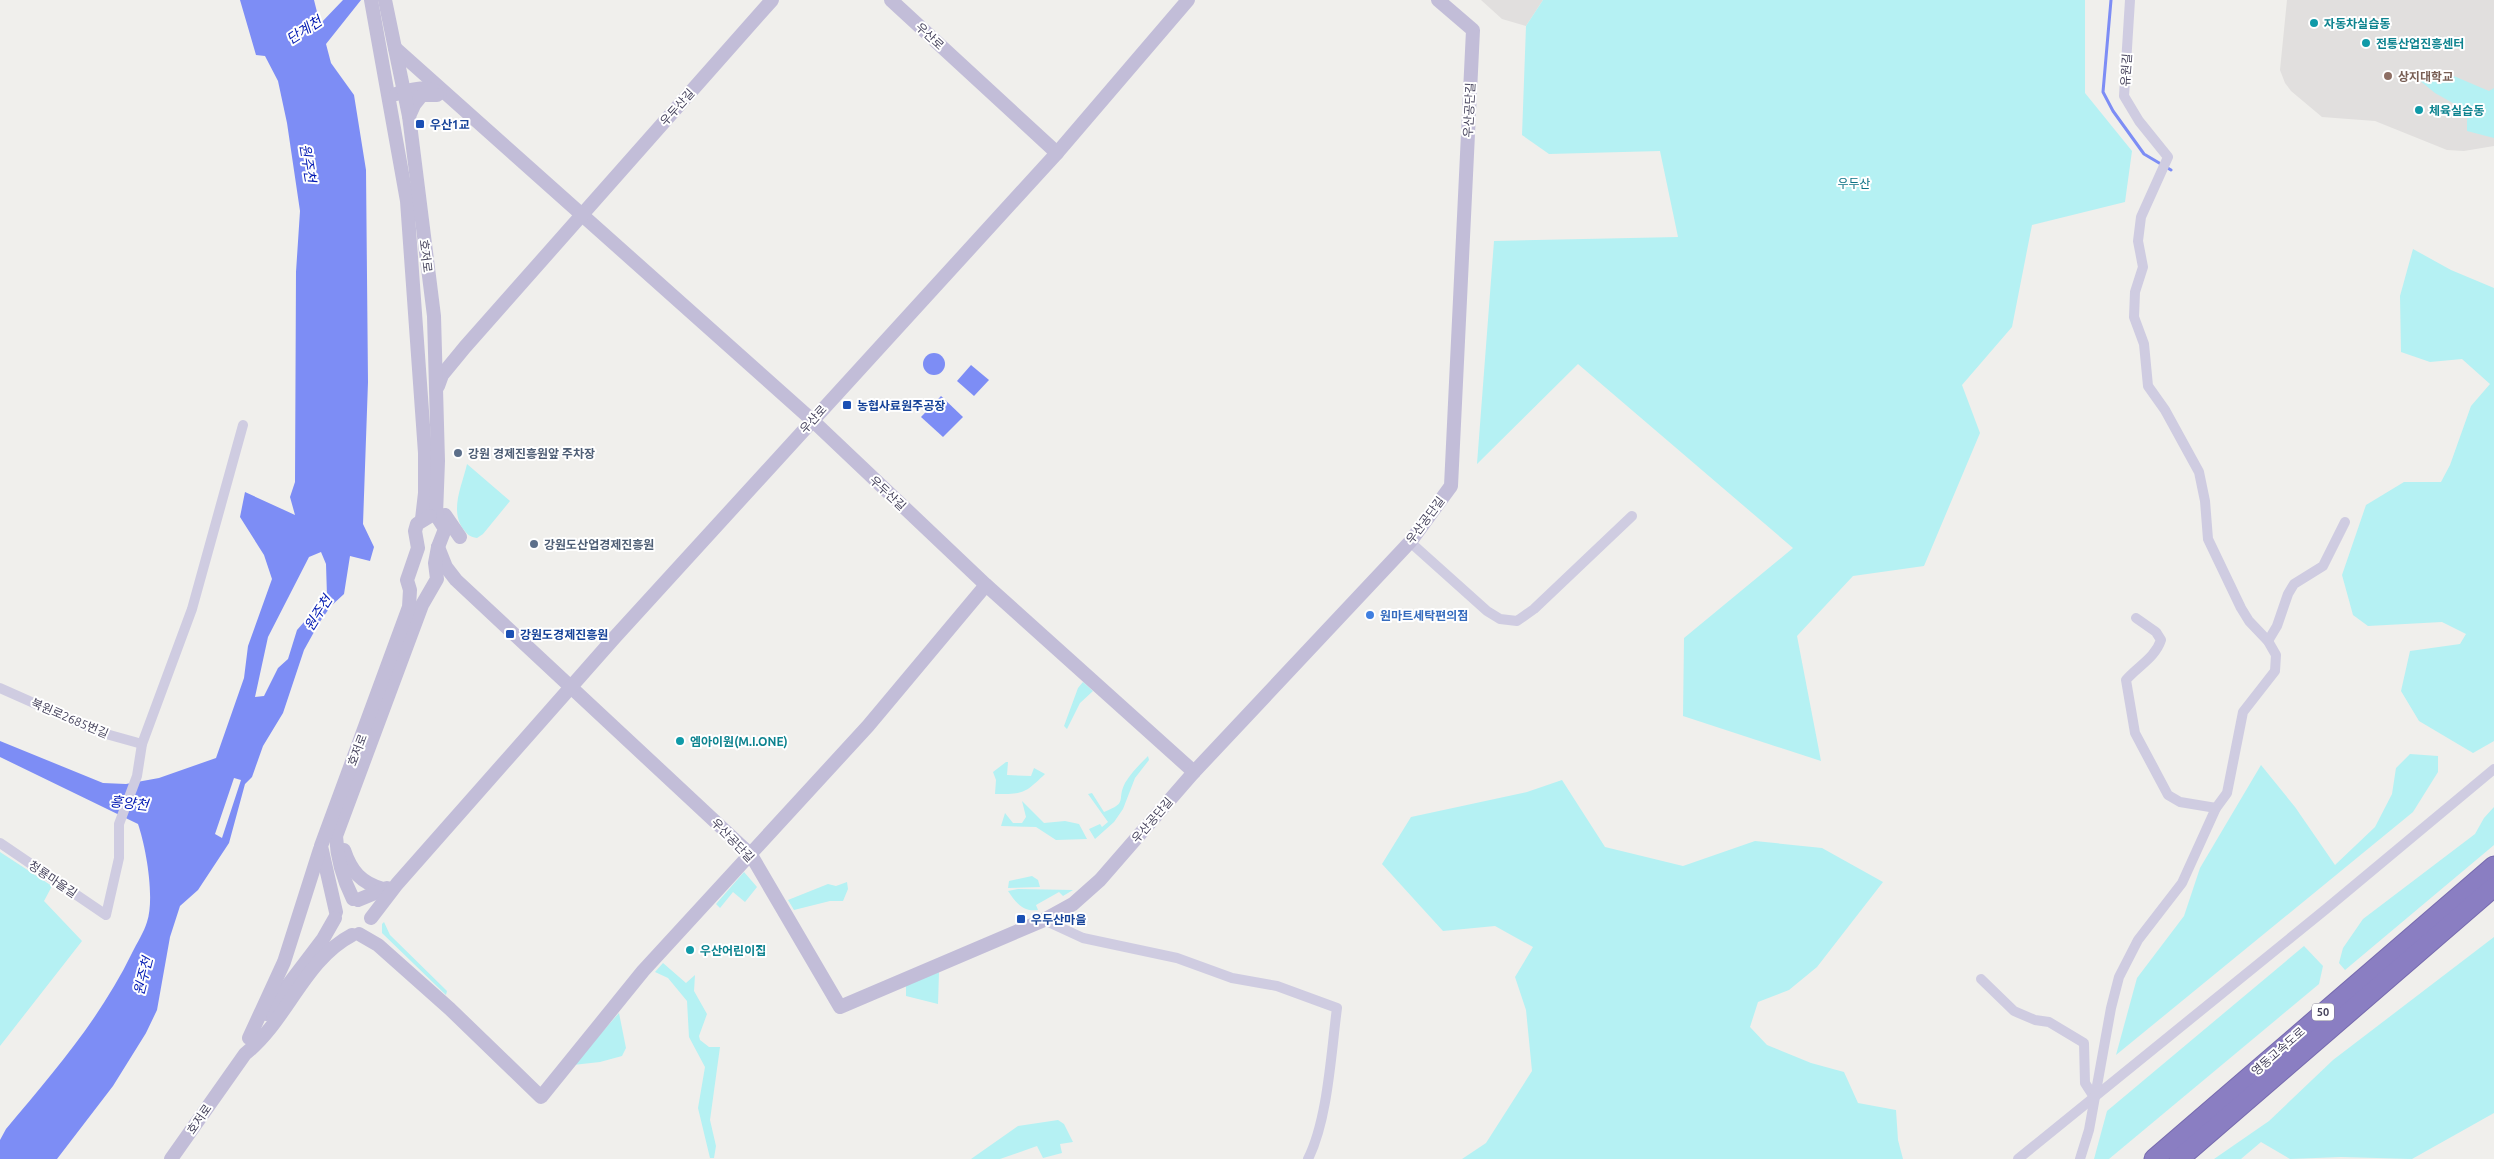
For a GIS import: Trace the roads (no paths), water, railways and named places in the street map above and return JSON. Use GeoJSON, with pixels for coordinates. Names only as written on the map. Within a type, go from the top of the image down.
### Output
{"type":"FeatureCollection","features":[{"type":"Feature","properties":{"kind":"highway","name":"영동고속도로"},"geometry":{"type":"LineString","coordinates":[[2154,1159],[2494,866]]}},
{"type":"Feature","properties":{"kind":"highway","name":"영동고속도로"},"geometry":{"type":"LineString","coordinates":[[2179,1159],[2494,887]]}},
{"type":"Feature","properties":{"kind":"street","name":"호저로"},"geometry":{"type":"LineString","coordinates":[[249,1038],[284,962],[321,846],[403,626],[409,607],[410,590],[407,577],[416,559],[418,548],[415,531],[417,524],[422,519],[425,453],[407,201],[371,0]]}},
{"type":"Feature","properties":{"kind":"street","name":"호저로"},"geometry":{"type":"LineString","coordinates":[[349,801],[426,596],[437,579],[435,563],[438,547],[445,534],[440,521],[436,496],[438,461],[435,336],[409,116],[385,0]]}},
{"type":"Feature","properties":{"kind":"street"},"geometry":{"type":"LineString","coordinates":[[390,23],[390,12],[395,0]]}},
{"type":"Feature","properties":{"kind":"street","name":"우두산길"},"geometry":{"type":"LineString","coordinates":[[437,388],[442,375],[464,347],[772,0]]}},
{"type":"Feature","properties":{"kind":"street","name":"우산로"},"geometry":{"type":"LineString","coordinates":[[891,0],[1057,152]]}},
{"type":"Feature","properties":{"kind":"street","name":"우산로"},"geometry":{"type":"LineString","coordinates":[[245,1054],[260,1042],[322,958],[336,945],[363,928],[397,884],[570,686],[1057,152],[1188,0]]}},
{"type":"Feature","properties":{"kind":"street","name":"우산공단길"},"geometry":{"type":"LineString","coordinates":[[438,547],[446,567],[456,580],[751,855],[840,1007],[1044,920],[1073,904],[1095,886],[1194,772],[1410,542],[1451,486],[1472,30],[1438,0]]}},
{"type":"Feature","properties":{"kind":"street","name":"유원길"},"geometry":{"type":"LineString","coordinates":[[2130,0],[2124,96],[2165,162],[2141,217],[2138,241],[2143,267],[2135,292],[2134,317],[2144,344],[2148,386],[2165,410],[2184,448],[2199,472],[2205,501],[2208,539],[2241,608],[2250,621],[2268,640]]}},
{"type":"Feature","properties":{"kind":"street","name":"우두산길"},"geometry":{"type":"LineString","coordinates":[[395,48],[812,420],[986,585],[1194,772]]}},
{"type":"Feature","properties":{"kind":"street"},"geometry":{"type":"LineString","coordinates":[[389,96],[417,87],[429,88],[450,97]]}},
{"type":"Feature","properties":{"kind":"street"},"geometry":{"type":"LineString","coordinates":[[409,116],[414,105],[422,95],[430,94],[450,97]]}},
{"type":"Feature","properties":{"kind":"street"},"geometry":{"type":"LineString","coordinates":[[435,336],[447,349],[454,351],[464,347]]}},
{"type":"Feature","properties":{"kind":"street"},"geometry":{"type":"LineString","coordinates":[[419,360],[436,361]]}},
{"type":"Feature","properties":{"kind":"street"},"geometry":{"type":"LineString","coordinates":[[142,744],[192,610],[243,424]]}},
{"type":"Feature","properties":{"kind":"street"},"geometry":{"type":"LineString","coordinates":[[422,519],[440,521],[460,537],[448,520],[436,496]]}},
{"type":"Feature","properties":{"kind":"street"},"geometry":{"type":"LineString","coordinates":[[1410,542],[1487,612],[1500,619],[1518,621],[1534,609],[1632,516]]}},
{"type":"Feature","properties":{"kind":"street"},"geometry":{"type":"LineString","coordinates":[[2080,1159],[2089,1130],[2119,977],[2138,940],[2182,883],[2216,808],[2227,793],[2243,712],[2275,671],[2276,655],[2268,640],[2277,626],[2288,594],[2294,584],[2322,566],[2345,522]]}},
{"type":"Feature","properties":{"kind":"street"},"geometry":{"type":"LineString","coordinates":[[437,579],[449,577],[456,580]]}},
{"type":"Feature","properties":{"kind":"street"},"geometry":{"type":"LineString","coordinates":[[363,928],[378,946],[450,1009],[541,1097],[643,971],[868,726],[986,585]]}},
{"type":"Feature","properties":{"kind":"street"},"geometry":{"type":"LineString","coordinates":[[410,590],[417,596],[426,596]]}},
{"type":"Feature","properties":{"kind":"street"},"geometry":{"type":"LineString","coordinates":[[2136,618],[2156,632],[2161,640],[2157,652],[2136,668],[2126,680],[2135,733],[2168,795],[2180,802],[2216,808]]}},
{"type":"Feature","properties":{"kind":"street","name":"북원로2685번길"},"geometry":{"type":"LineString","coordinates":[[0,688],[99,732],[142,744]]}},
{"type":"Feature","properties":{"kind":"street","name":"청룡마을길"},"geometry":{"type":"LineString","coordinates":[[0,843],[106,915],[119,858],[119,824],[137,776],[142,744]]}},
{"type":"Feature","properties":{"kind":"street"},"geometry":{"type":"LineString","coordinates":[[2018,1159],[2494,769]]}},
{"type":"Feature","properties":{"kind":"street"},"geometry":{"type":"LineString","coordinates":[[349,801],[336,836],[336,845],[341,872],[356,900],[368,907],[363,928]]}},
{"type":"Feature","properties":{"kind":"street"},"geometry":{"type":"LineString","coordinates":[[349,801],[344,850],[349,866],[369,885],[383,889]]}},
{"type":"Feature","properties":{"kind":"street"},"geometry":{"type":"LineString","coordinates":[[321,846],[339,928],[363,928]]}},
{"type":"Feature","properties":{"kind":"street"},"geometry":{"type":"LineString","coordinates":[[245,1054],[249,1038],[323,939],[342,903],[356,900],[397,884]]}},
{"type":"Feature","properties":{"kind":"street"},"geometry":{"type":"LineString","coordinates":[[1044,920],[1083,938],[1177,958],[1232,978],[1277,986],[1337,1008],[1323,1110],[1314,1148],[1308,1159]]}},
{"type":"Feature","properties":{"kind":"street"},"geometry":{"type":"LineString","coordinates":[[1980,979],[2014,1011],[2035,1020],[2049,1022],[2084,1043],[2086,1083],[2094,1097]]}},
{"type":"Feature","properties":{"kind":"street","name":"호저로"},"geometry":{"type":"LineString","coordinates":[[170,1159],[245,1054]]}},
{"type":"Feature","properties":{"kind":"water"},"geometry":{"type":"Polygon","coordinates":[[[240,0],[314,0],[320,24],[343,0],[361,0],[326,44],[331,63],[354,95],[366,170],[368,382],[363,524],[374,547],[370,561],[350,556],[344,594],[331,606],[304,650],[283,713],[263,746],[252,777],[245,784],[229,843],[198,890],[180,906],[170,937],[157,1010],[146,1033],[113,1086],[57,1159],[0,1159],[0,1140],[6,1129],[75,1045],[119,977],[146,926],[149,912],[150,887],[144,846],[138,824],[0,757],[0,741],[103,783],[126,784],[159,778],[216,758],[244,678],[248,646],[272,579],[264,555],[240,517],[245,492],[295,515],[290,497],[295,482],[296,272],[300,211],[287,123],[278,81],[265,56],[256,55],[240,0]],[[321,552],[309,557],[268,637],[255,697],[264,696],[278,668],[288,659],[297,630],[327,596],[326,564],[321,552]],[[234,778],[215,834],[222,838],[241,780],[234,778]]]}},
{"type":"Feature","properties":{"kind":"water"},"geometry":{"type":"Polygon","coordinates":[[[934,353],[942,356],[945,364],[942,372],[934,375],[926,372],[923,364],[926,356],[934,353]]]}},
{"type":"Feature","properties":{"kind":"water"},"geometry":{"type":"Polygon","coordinates":[[[971,365],[989,380],[974,396],[957,381],[971,365]]]}},
{"type":"Feature","properties":{"kind":"water"},"geometry":{"type":"Polygon","coordinates":[[[941,396],[963,417],[943,437],[921,417],[941,396]]]}},
{"type":"Feature","properties":{"kind":"waterway"},"geometry":{"type":"LineString","coordinates":[[2111,0],[2103,92],[2113,111],[2144,154],[2171,170]]}},
{"type":"Feature","properties":{"kind":"place","name":"자동차실습동"},"geometry":{"type":"Point","coordinates":[2314,23]}},
{"type":"Feature","properties":{"kind":"place","name":"전통산업진흥센터"},"geometry":{"type":"Point","coordinates":[2366,43]}},
{"type":"Feature","properties":{"kind":"place","name":"상지대학교"},"geometry":{"type":"Point","coordinates":[2388,76]}},
{"type":"Feature","properties":{"kind":"place","name":"체육실습동"},"geometry":{"type":"Point","coordinates":[2419,110]}},
{"type":"Feature","properties":{"kind":"place","name":"우산1교"},"geometry":{"type":"Point","coordinates":[420,124]}},
{"type":"Feature","properties":{"kind":"place","name":"농협사료원주공장"},"geometry":{"type":"Point","coordinates":[847,405]}},
{"type":"Feature","properties":{"kind":"place","name":"강원 경제진흥원앞 주차장"},"geometry":{"type":"Point","coordinates":[458,453]}},
{"type":"Feature","properties":{"kind":"place","name":"강원도산업경제진흥원"},"geometry":{"type":"Point","coordinates":[534,544]}},
{"type":"Feature","properties":{"kind":"place","name":"원마트세탁편의점"},"geometry":{"type":"Point","coordinates":[1370,615]}},
{"type":"Feature","properties":{"kind":"place","name":"강원도경제진흥원"},"geometry":{"type":"Point","coordinates":[510,634]}},
{"type":"Feature","properties":{"kind":"place","name":"엠아이원(M.I.ONE)"},"geometry":{"type":"Point","coordinates":[680,741]}},
{"type":"Feature","properties":{"kind":"place","name":"우두산마을"},"geometry":{"type":"Point","coordinates":[1021,919]}},
{"type":"Feature","properties":{"kind":"place","name":"우산어린이집"},"geometry":{"type":"Point","coordinates":[690,950]}},
{"type":"Feature","properties":{"kind":"water label","name":"단계천"},"geometry":{"type":"Point","coordinates":[304,30]}},
{"type":"Feature","properties":{"kind":"water label","name":"원주천"},"geometry":{"type":"Point","coordinates":[308,163]}},
{"type":"Feature","properties":{"kind":"water label","name":"원주천"},"geometry":{"type":"Point","coordinates":[318,613]}},
{"type":"Feature","properties":{"kind":"water label","name":"흥양천"},"geometry":{"type":"Point","coordinates":[129,803]}},
{"type":"Feature","properties":{"kind":"water label","name":"원주천"},"geometry":{"type":"Point","coordinates":[143,976]}},
{"type":"Feature","properties":{"kind":"park label","name":"우두산"},"geometry":{"type":"Point","coordinates":[1854,183]}}]}
